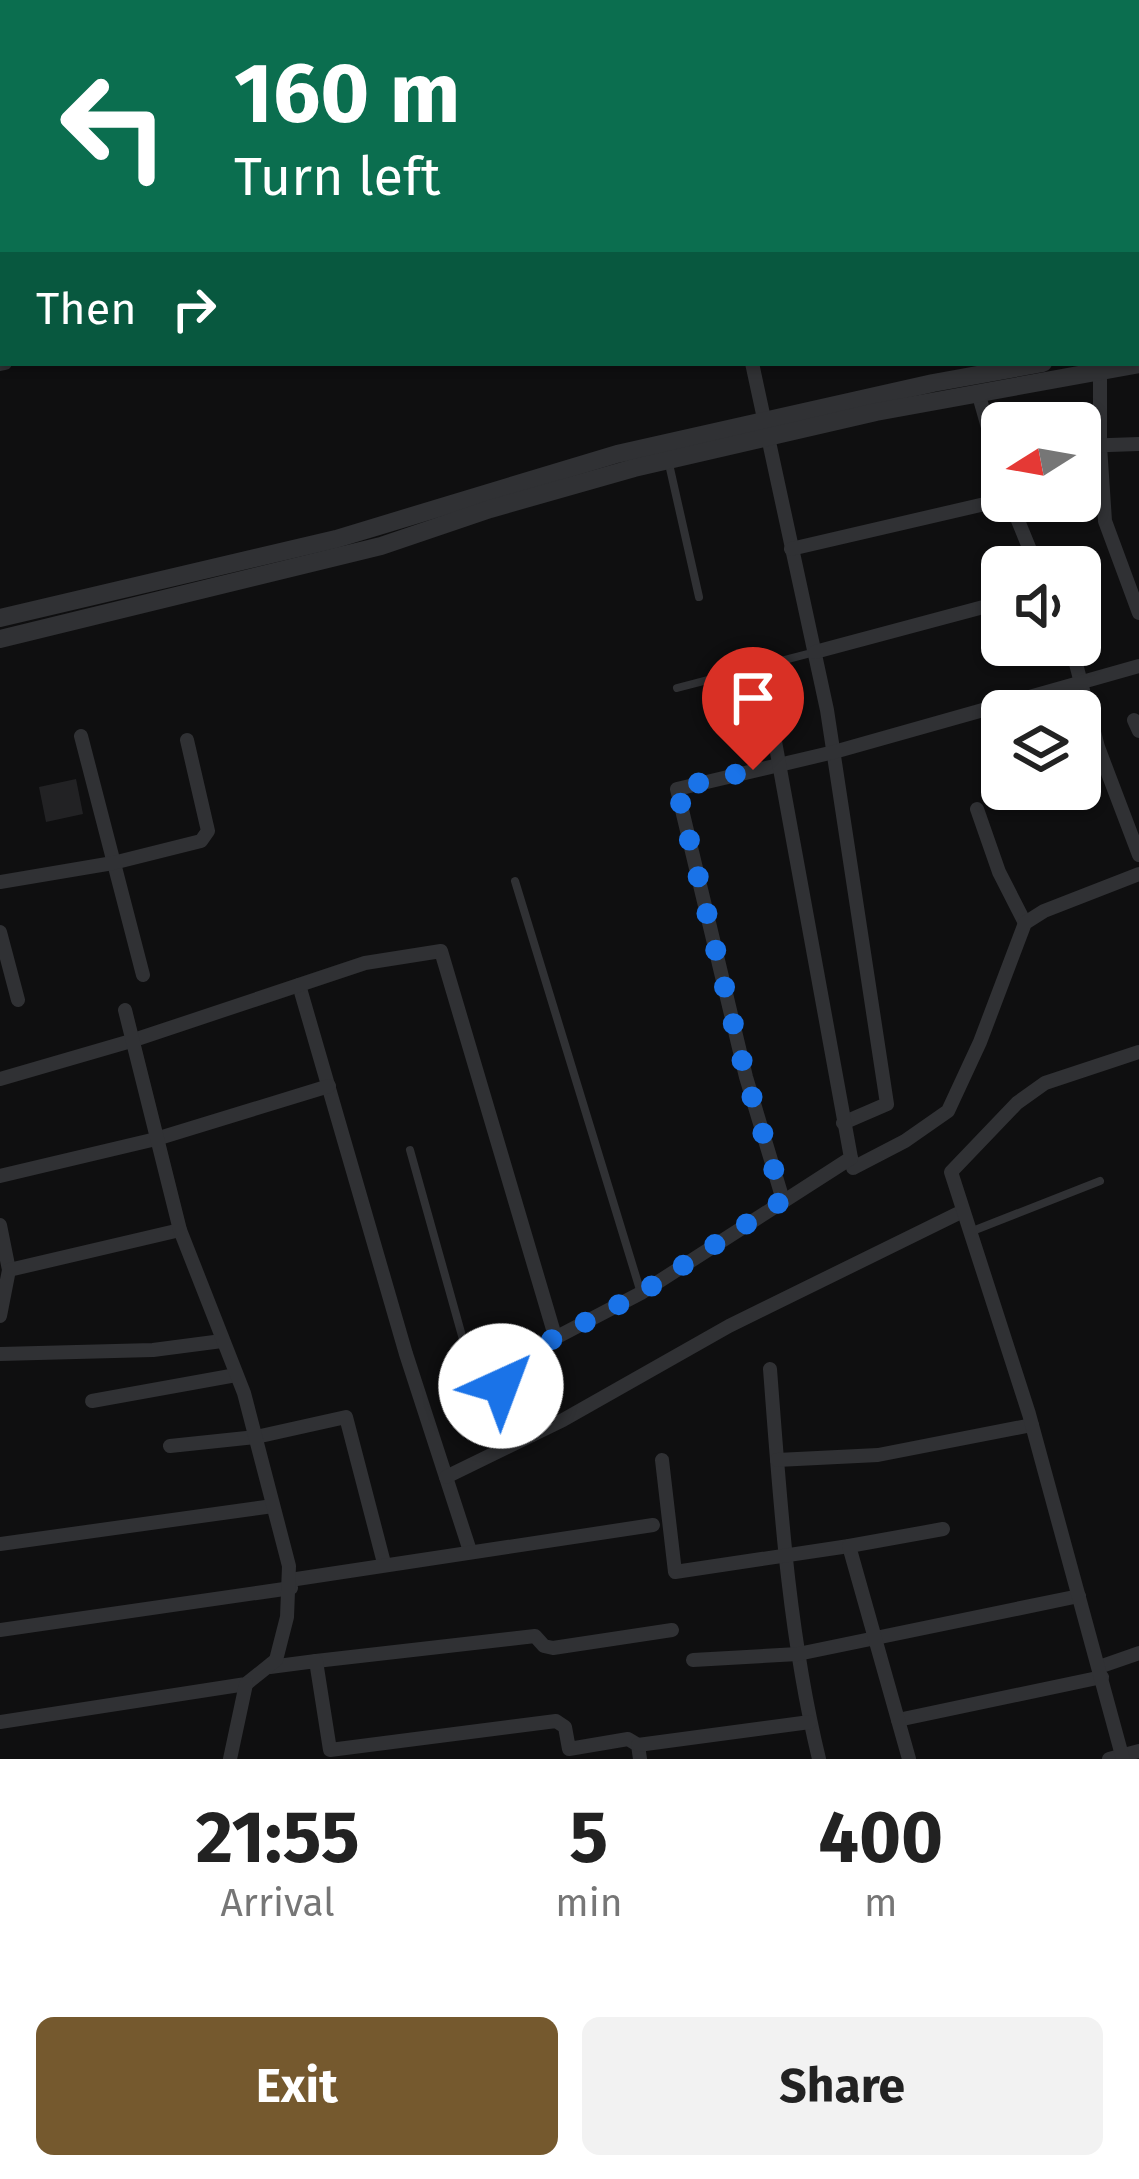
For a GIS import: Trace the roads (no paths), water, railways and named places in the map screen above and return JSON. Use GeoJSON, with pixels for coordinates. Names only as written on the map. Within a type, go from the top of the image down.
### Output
{"type":"FeatureCollection","features":[{"type":"Feature","properties":{"kind":"street"},"geometry":{"type":"LineString","coordinates":[[753,366],[834,752],[887,1104],[843,1123]]}},
{"type":"Feature","properties":{"kind":"street"},"geometry":{"type":"LineString","coordinates":[[0,639],[668,460],[765,429],[1030,366]]}},
{"type":"Feature","properties":{"kind":"street"},"geometry":{"type":"LineString","coordinates":[[0,618],[290,560],[535,476],[765,429],[1101,367],[1101,402]]}},
{"type":"Feature","properties":{"kind":"street"},"geometry":{"type":"LineString","coordinates":[[978,392],[981,402]]}},
{"type":"Feature","properties":{"kind":"street"},"geometry":{"type":"LineString","coordinates":[[1101,446],[1139,444]]}},
{"type":"Feature","properties":{"kind":"street"},"geometry":{"type":"LineString","coordinates":[[1101,461],[1105,521],[1139,613]]}},
{"type":"Feature","properties":{"kind":"street"},"geometry":{"type":"LineString","coordinates":[[791,549],[981,506]]}},
{"type":"Feature","properties":{"kind":"street"},"geometry":{"type":"LineString","coordinates":[[815,652],[981,608]]}},
{"type":"Feature","properties":{"kind":"street"},"geometry":{"type":"LineString","coordinates":[[1076,666],[1132,821],[1139,855]]}},
{"type":"Feature","properties":{"kind":"street"},"geometry":{"type":"LineString","coordinates":[[783,1200],[746,1077],[677,788],[834,752],[1139,666]]}},
{"type":"Feature","properties":{"kind":"street"},"geometry":{"type":"LineString","coordinates":[[772,725],[853,1168],[949,1111],[1025,923],[1139,874]]}},
{"type":"Feature","properties":{"kind":"street"},"geometry":{"type":"LineString","coordinates":[[81,736],[143,975]]}},
{"type":"Feature","properties":{"kind":"street"},"geometry":{"type":"LineString","coordinates":[[0,882],[113,863],[206,837],[187,740]]}},
{"type":"Feature","properties":{"kind":"street"},"geometry":{"type":"LineString","coordinates":[[977,808],[999,872],[1025,923]]}},
{"type":"Feature","properties":{"kind":"street"},"geometry":{"type":"LineString","coordinates":[[0,932],[18,1000]]}},
{"type":"Feature","properties":{"kind":"street"},"geometry":{"type":"LineString","coordinates":[[0,1079],[365,963],[441,951],[555,1336]]}},
{"type":"Feature","properties":{"kind":"street"},"geometry":{"type":"LineString","coordinates":[[299,985],[406,1354],[470,1550]]}},
{"type":"Feature","properties":{"kind":"street"},"geometry":{"type":"LineString","coordinates":[[0,1722],[246,1684],[276,1660],[282,1641],[291,1584],[256,1437],[180,1230],[124,1010]]}},
{"type":"Feature","properties":{"kind":"street"},"geometry":{"type":"LineString","coordinates":[[1139,1052],[1045,1083],[1017,1103],[951,1172],[1032,1425],[1100,1672],[1118,1758],[1139,1751]]}},
{"type":"Feature","properties":{"kind":"street"},"geometry":{"type":"LineString","coordinates":[[0,1176],[157,1138],[329,1086]]}},
{"type":"Feature","properties":{"kind":"street"},"geometry":{"type":"LineString","coordinates":[[532,1435],[501,1386],[500,1372],[511,1361],[641,1293],[851,1158]]}},
{"type":"Feature","properties":{"kind":"street"},"geometry":{"type":"LineString","coordinates":[[446,1477],[728,1326],[963,1211]]}},
{"type":"Feature","properties":{"kind":"street"},"geometry":{"type":"LineString","coordinates":[[0,1225],[9,1270],[0,1316]]}},
{"type":"Feature","properties":{"kind":"street"},"geometry":{"type":"LineString","coordinates":[[9,1270],[180,1230]]}},
{"type":"Feature","properties":{"kind":"street"},"geometry":{"type":"LineString","coordinates":[[0,1354],[154,1350],[222,1341]]}},
{"type":"Feature","properties":{"kind":"street"},"geometry":{"type":"LineString","coordinates":[[770,1369],[785,1555],[819,1759]]}},
{"type":"Feature","properties":{"kind":"street"},"geometry":{"type":"LineString","coordinates":[[92,1401],[236,1375]]}},
{"type":"Feature","properties":{"kind":"street"},"geometry":{"type":"LineString","coordinates":[[170,1446],[256,1437],[346,1418],[384,1563]]}},
{"type":"Feature","properties":{"kind":"street"},"geometry":{"type":"LineString","coordinates":[[777,1460],[878,1456],[1032,1425]]}},
{"type":"Feature","properties":{"kind":"street"},"geometry":{"type":"LineString","coordinates":[[662,1460],[675,1572],[943,1529]]}},
{"type":"Feature","properties":{"kind":"street"},"geometry":{"type":"LineString","coordinates":[[0,1544],[273,1506]]}},
{"type":"Feature","properties":{"kind":"street"},"geometry":{"type":"LineString","coordinates":[[0,1630],[291,1584],[384,1563],[653,1525]]}},
{"type":"Feature","properties":{"kind":"street"},"geometry":{"type":"LineString","coordinates":[[849,1546],[909,1759]]}},
{"type":"Feature","properties":{"kind":"street"},"geometry":{"type":"LineString","coordinates":[[693,1660],[798,1654],[1079,1596]]}},
{"type":"Feature","properties":{"kind":"street"},"geometry":{"type":"LineString","coordinates":[[267,1668],[535,1636],[553,1648],[672,1630]]}},
{"type":"Feature","properties":{"kind":"street"},"geometry":{"type":"LineString","coordinates":[[898,1720],[1100,1672],[1139,1653]]}},
{"type":"Feature","properties":{"kind":"street"},"geometry":{"type":"LineString","coordinates":[[316,1660],[330,1750],[556,1721],[565,1727],[568,1749],[628,1739],[639,1752],[810,1721]]}},
{"type":"Feature","properties":{"kind":"street"},"geometry":{"type":"LineString","coordinates":[[230,1759],[246,1684]]}},
{"type":"Feature","properties":{"kind":"lane"},"geometry":{"type":"LineString","coordinates":[[668,460],[699,597]]}},
{"type":"Feature","properties":{"kind":"lane"},"geometry":{"type":"LineString","coordinates":[[677,688],[815,652]]}},
{"type":"Feature","properties":{"kind":"lane"},"geometry":{"type":"LineString","coordinates":[[514,881],[641,1293]]}},
{"type":"Feature","properties":{"kind":"lane"},"geometry":{"type":"LineString","coordinates":[[410,1150],[464,1343],[480,1363],[500,1372]]}},
{"type":"Feature","properties":{"kind":"lane"},"geometry":{"type":"LineString","coordinates":[[970,1232],[1100,1181]]}}]}
